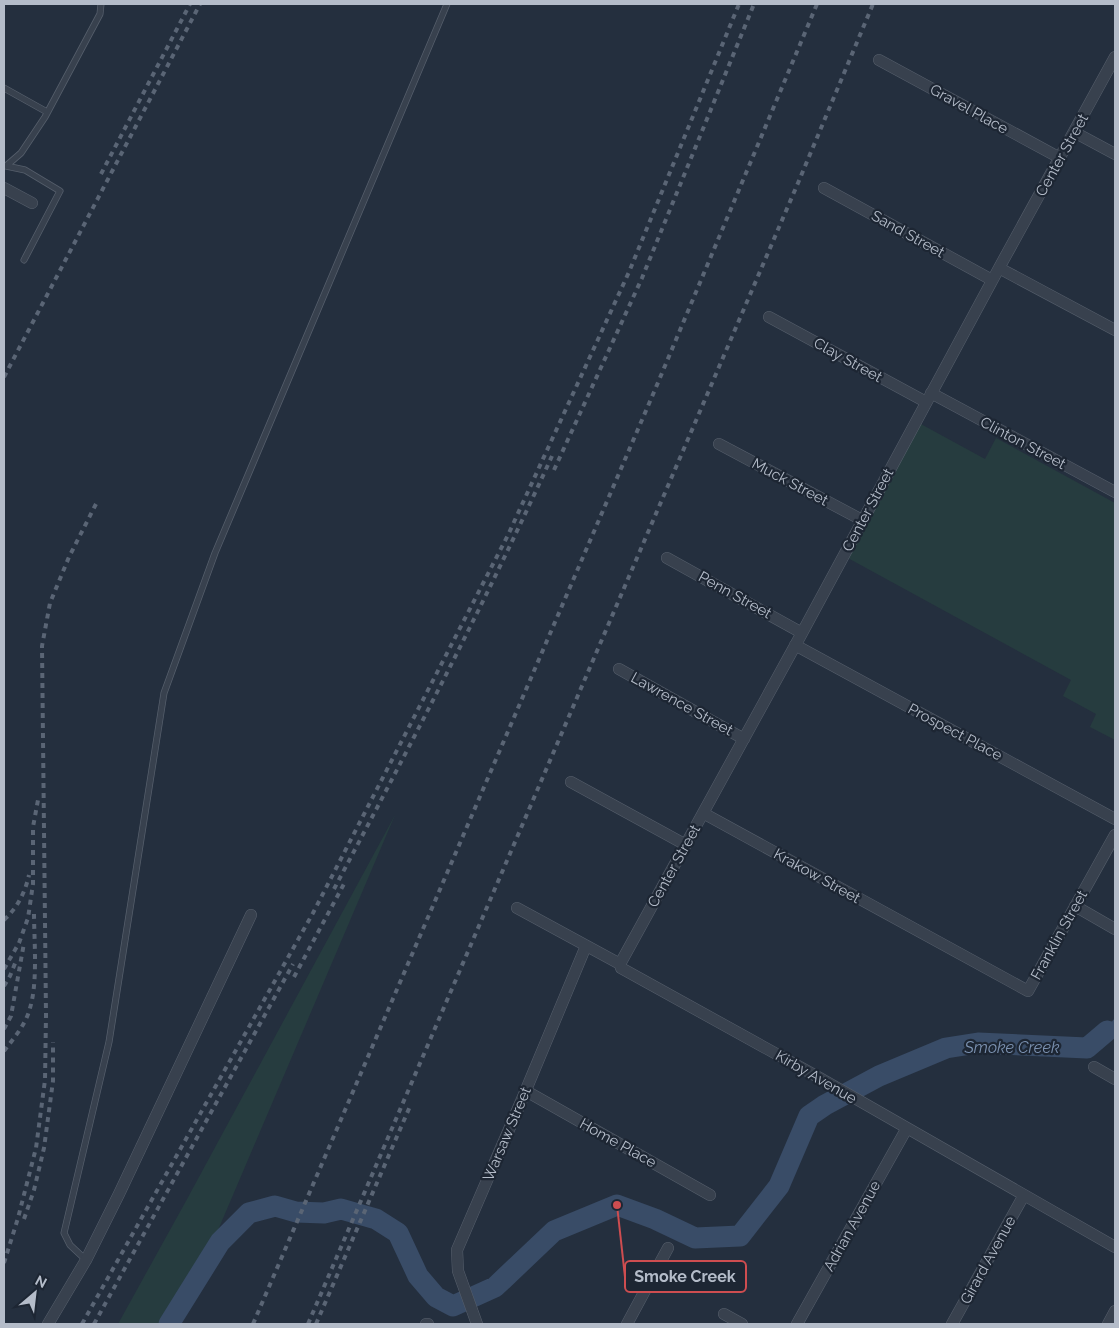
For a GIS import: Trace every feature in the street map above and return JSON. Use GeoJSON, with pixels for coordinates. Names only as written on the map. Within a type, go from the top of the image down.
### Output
{"type":"FeatureCollection","features":[{"type":"Feature","properties":{"kind":"street","name":"Center Street"},"geometry":{"type":"LineString","coordinates":[[620,964],[1115,57]]}},
{"type":"Feature","properties":{"kind":"street","name":"Gravel Place"},"geometry":{"type":"LineString","coordinates":[[879,60],[1060,158]]}},
{"type":"Feature","properties":{"kind":"street"},"geometry":{"type":"LineString","coordinates":[[1074,132],[1115,154]]}},
{"type":"Feature","properties":{"kind":"street"},"geometry":{"type":"LineString","coordinates":[[4,188],[32,204]]}},
{"type":"Feature","properties":{"kind":"street","name":"Sand Street"},"geometry":{"type":"LineString","coordinates":[[824,188],[992,280]]}},
{"type":"Feature","properties":{"kind":"street"},"geometry":{"type":"LineString","coordinates":[[999,268],[1115,330]]}},
{"type":"Feature","properties":{"kind":"street","name":"Clay Street"},"geometry":{"type":"LineString","coordinates":[[770,317],[929,398]]}},
{"type":"Feature","properties":{"kind":"street","name":"Clinton Street"},"geometry":{"type":"LineString","coordinates":[[929,398],[1115,492]]}},
{"type":"Feature","properties":{"kind":"street","name":"Muck Street"},"geometry":{"type":"LineString","coordinates":[[718,444],[862,520]]}},
{"type":"Feature","properties":{"kind":"street","name":"Penn Street"},"geometry":{"type":"LineString","coordinates":[[667,558],[802,633]]}},
{"type":"Feature","properties":{"kind":"street","name":"Prospect Place"},"geometry":{"type":"LineString","coordinates":[[795,645],[1115,819]]}},
{"type":"Feature","properties":{"kind":"street","name":"Lawrence Street"},"geometry":{"type":"LineString","coordinates":[[619,669],[744,739]]}},
{"type":"Feature","properties":{"kind":"street"},"geometry":{"type":"LineString","coordinates":[[571,782],[686,845]]}},
{"type":"Feature","properties":{"kind":"street","name":"Krakow Street"},"geometry":{"type":"LineString","coordinates":[[703,813],[932,938]]}},
{"type":"Feature","properties":{"kind":"street","name":"Franklin Street"},"geometry":{"type":"LineString","coordinates":[[932,938],[1028,991],[1115,834]]}},
{"type":"Feature","properties":{"kind":"street"},"geometry":{"type":"LineString","coordinates":[[1075,906],[1115,928]]}},
{"type":"Feature","properties":{"kind":"street","name":"Kirby Avenue"},"geometry":{"type":"LineString","coordinates":[[518,908],[620,964],[621,968],[818,1077],[1115,1247]]}},
{"type":"Feature","properties":{"kind":"street"},"geometry":{"type":"LineString","coordinates":[[48,1324],[86,1260],[119,1194],[251,915]]}},
{"type":"Feature","properties":{"kind":"street","name":"Warsaw Street"},"geometry":{"type":"LineString","coordinates":[[475,1319],[458,1271],[457,1250],[586,946]]}},
{"type":"Feature","properties":{"kind":"street"},"geometry":{"type":"LineString","coordinates":[[1094,1067],[1115,1079]]}},
{"type":"Feature","properties":{"kind":"street","name":"Home Place"},"geometry":{"type":"LineString","coordinates":[[526,1091],[710,1194]]}},
{"type":"Feature","properties":{"kind":"street","name":"Adrian Avenue"},"geometry":{"type":"LineString","coordinates":[[797,1324],[907,1128]]}},
{"type":"Feature","properties":{"kind":"street","name":"Girard Avenue"},"geometry":{"type":"LineString","coordinates":[[952,1324],[1024,1195]]}},
{"type":"Feature","properties":{"kind":"street"},"geometry":{"type":"LineString","coordinates":[[627,1324],[668,1248]]}},
{"type":"Feature","properties":{"kind":"street"},"geometry":{"type":"LineString","coordinates":[[1108,1324],[1115,1311]]}},
{"type":"Feature","properties":{"kind":"street"},"geometry":{"type":"LineString","coordinates":[[724,1314],[742,1324]]}},
{"type":"Feature","properties":{"kind":"lane"},"geometry":{"type":"LineString","coordinates":[[5,166],[21,153],[47,112],[100,14],[101,4]]}},
{"type":"Feature","properties":{"kind":"lane"},"geometry":{"type":"LineString","coordinates":[[86,1260],[70,1245],[64,1233],[109,1042],[164,693],[215,553],[447,4]]}},
{"type":"Feature","properties":{"kind":"lane"},"geometry":{"type":"LineString","coordinates":[[4,88],[47,112]]}},
{"type":"Feature","properties":{"kind":"lane"},"geometry":{"type":"LineString","coordinates":[[5,166],[25,170],[60,191],[24,260]]}},
{"type":"Feature","properties":{"kind":"green space"},"geometry":{"type":"Polygon","coordinates":[[[919,423],[985,459],[996,438],[1115,503],[1115,740],[1090,727],[1096,714],[1063,696],[1071,680],[846,557],[919,423]]]}},
{"type":"Feature","properties":{"kind":"green space"},"geometry":{"type":"Polygon","coordinates":[[[395,815],[178,1324],[118,1324],[186,1201],[395,815]]]}},
{"type":"Feature","properties":{"kind":"waterway","name":"Smoke Creek"},"geometry":{"type":"LineString","coordinates":[[1107,1031],[1115,1021]]}},
{"type":"Feature","properties":{"kind":"waterway","name":"Smoke Creek"},"geometry":{"type":"LineString","coordinates":[[169,1324],[220,1242],[249,1213],[275,1206],[296,1212],[324,1213],[341,1209],[376,1219],[398,1233],[418,1276],[436,1297],[453,1306],[495,1287],[554,1231],[617,1205],[655,1219],[695,1238],[740,1236],[779,1186],[809,1116],[825,1105],[879,1076],[946,1048],[978,1043],[1087,1048],[1107,1031]]}},
{"type":"Feature","properties":{"kind":"railway"},"geometry":{"type":"LineString","coordinates":[[101,174],[190,4]]}},
{"type":"Feature","properties":{"kind":"railway"},"geometry":{"type":"LineString","coordinates":[[4,377],[200,4]]}},
{"type":"Feature","properties":{"kind":"railway"},"geometry":{"type":"LineString","coordinates":[[82,1324],[313,913],[508,535],[629,272],[739,4]]}},
{"type":"Feature","properties":{"kind":"railway"},"geometry":{"type":"LineString","coordinates":[[554,470],[642,278],[754,4]]}},
{"type":"Feature","properties":{"kind":"railway"},"geometry":{"type":"LineString","coordinates":[[253,1324],[654,392],[817,4]]}},
{"type":"Feature","properties":{"kind":"railway"},"geometry":{"type":"LineString","coordinates":[[308,1324],[873,4]]}},
{"type":"Feature","properties":{"kind":"railway"},"geometry":{"type":"LineString","coordinates":[[334,889],[474,620],[552,456]]}},
{"type":"Feature","properties":{"kind":"railway"},"geometry":{"type":"LineString","coordinates":[[4,1263],[36,1148],[45,1080],[42,646],[50,603],[69,557],[97,502]]}},
{"type":"Feature","properties":{"kind":"railway"},"geometry":{"type":"LineString","coordinates":[[4,969],[19,943],[28,918],[33,884],[33,827],[38,800]]}},
{"type":"Feature","properties":{"kind":"railway"},"geometry":{"type":"LineString","coordinates":[[4,920],[20,900],[29,875]]}},
{"type":"Feature","properties":{"kind":"railway"},"geometry":{"type":"LineString","coordinates":[[294,977],[345,882]]}},
{"type":"Feature","properties":{"kind":"railway"},"geometry":{"type":"LineString","coordinates":[[4,1051],[26,1020],[30,1008],[35,974],[34,912]]}},
{"type":"Feature","properties":{"kind":"railway"},"geometry":{"type":"LineString","coordinates":[[4,1029],[11,1016],[24,943]]}},
{"type":"Feature","properties":{"kind":"railway"},"geometry":{"type":"LineString","coordinates":[[4,986],[16,961]]}},
{"type":"Feature","properties":{"kind":"railway"},"geometry":{"type":"LineString","coordinates":[[94,1324],[293,964]]}},
{"type":"Feature","properties":{"kind":"railway"},"geometry":{"type":"LineString","coordinates":[[24,1219],[34,1190],[44,1148],[53,1081],[53,1042]]}},
{"type":"Feature","properties":{"kind":"railway"},"geometry":{"type":"LineString","coordinates":[[316,1324],[411,1104]]}},
{"type":"Feature","properties":{"kind":"place","name":"Smoke Creek"},"geometry":{"type":"Point","coordinates":[617,1205]}}]}
